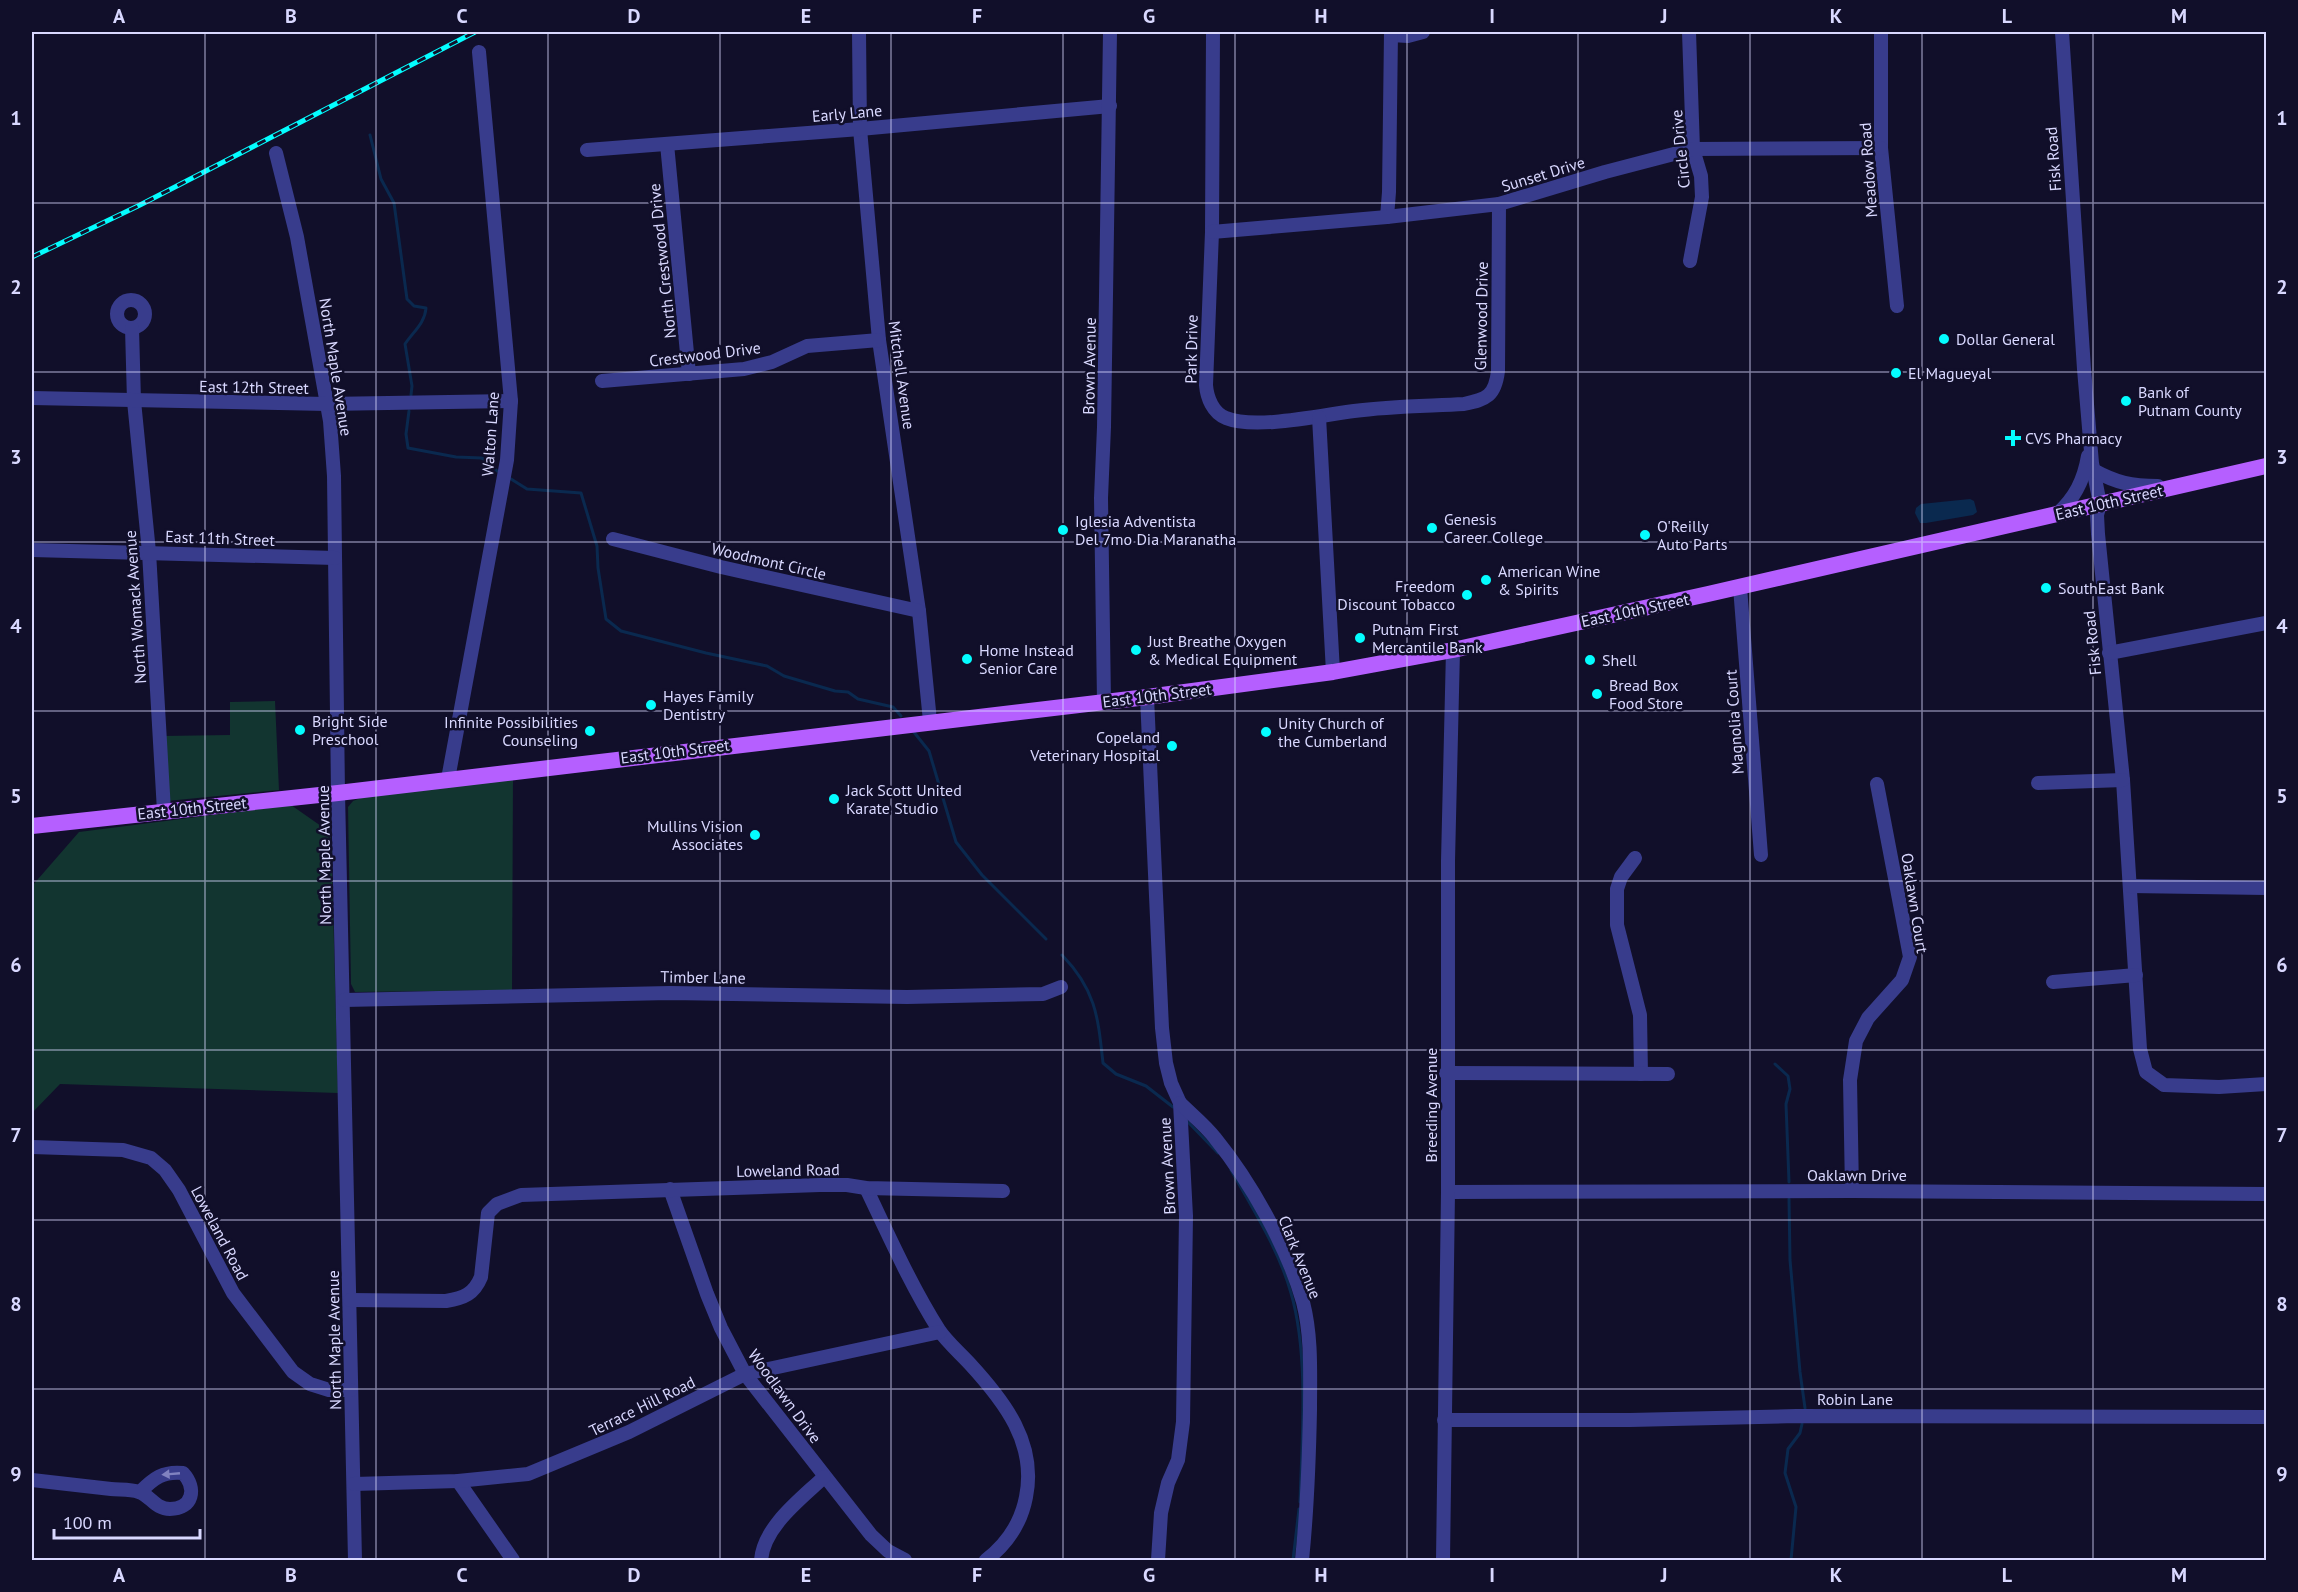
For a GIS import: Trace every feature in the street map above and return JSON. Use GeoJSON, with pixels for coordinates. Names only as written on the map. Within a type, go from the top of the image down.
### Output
{"type":"FeatureCollection","features":[{"type":"Feature","properties":{"kind":"main road","name":"East 10th Street"},"geometry":{"type":"LineString","coordinates":[[32,828],[66,822],[338,793],[1147,697],[1333,672],[1453,650],[1740,587],[2266,466]]}},
{"type":"Feature","properties":{"kind":"street","name":"Mitchell Avenue"},"geometry":{"type":"LineString","coordinates":[[859,32],[860,129],[879,340],[919,611],[930,721]]}},
{"type":"Feature","properties":{"kind":"street","name":"Brown Avenue"},"geometry":{"type":"LineString","coordinates":[[1104,701],[1101,498],[1110,32]]}},
{"type":"Feature","properties":{"kind":"street","name":"Park Drive"},"geometry":{"type":"LineString","coordinates":[[1213,32],[1212,232],[1207,397],[1224,417],[1243,423],[1318,417]]}},
{"type":"Feature","properties":{"kind":"street"},"geometry":{"type":"LineString","coordinates":[[1387,217],[1391,33],[1408,36],[1423,32]]}},
{"type":"Feature","properties":{"kind":"street","name":"Circle Drive"},"geometry":{"type":"LineString","coordinates":[[1689,32],[1693,149],[1701,176],[1702,197],[1690,261]]}},
{"type":"Feature","properties":{"kind":"street","name":"Meadow Road"},"geometry":{"type":"LineString","coordinates":[[1881,32],[1881,148],[1897,306]]}},
{"type":"Feature","properties":{"kind":"street","name":"Fisk Road"},"geometry":{"type":"LineString","coordinates":[[2062,32],[2090,440],[2100,504],[2097,516],[2098,534],[2123,780],[2140,1049],[2146,1072],[2164,1085],[2219,1087],[2266,1084]]}},
{"type":"Feature","properties":{"kind":"street","name":"Walton Lane"},"geometry":{"type":"LineString","coordinates":[[448,779],[507,460],[511,401],[479,52]]}},
{"type":"Feature","properties":{"kind":"street","name":"Early Lane"},"geometry":{"type":"LineString","coordinates":[[587,150],[860,129],[1110,106]]}},
{"type":"Feature","properties":{"kind":"street","name":"North Crestwood Drive"},"geometry":{"type":"LineString","coordinates":[[667,144],[689,374]]}},
{"type":"Feature","properties":{"kind":"street","name":"Sunset Drive"},"geometry":{"type":"LineString","coordinates":[[1212,232],[1387,217],[1499,204],[1605,172],[1693,149],[1881,148]]}},
{"type":"Feature","properties":{"kind":"street","name":"North Maple Avenue"},"geometry":{"type":"LineString","coordinates":[[276,153],[297,237],[327,404],[334,476],[338,793],[355,1560]]}},
{"type":"Feature","properties":{"kind":"street","name":"Glenwood Drive"},"geometry":{"type":"LineString","coordinates":[[1318,417],[1355,411],[1464,404],[1490,395],[1496,384],[1498,371],[1499,204]]}},
{"type":"Feature","properties":{"kind":"street","name":"North Womack Avenue"},"geometry":{"type":"LineString","coordinates":[[132,328],[134,401],[149,552],[164,811]]}},
{"type":"Feature","properties":{"kind":"street","name":"Crestwood Drive"},"geometry":{"type":"LineString","coordinates":[[602,381],[744,369],[772,363],[807,346],[879,340]]}},
{"type":"Feature","properties":{"kind":"street","name":"East 12th Street"},"geometry":{"type":"LineString","coordinates":[[32,398],[327,404],[511,401]]}},
{"type":"Feature","properties":{"kind":"street"},"geometry":{"type":"LineString","coordinates":[[1318,417],[1333,672]]}},
{"type":"Feature","properties":{"kind":"street"},"geometry":{"type":"LineString","coordinates":[[2057,514],[2070,502],[2081,482],[2090,440]]}},
{"type":"Feature","properties":{"kind":"street"},"geometry":{"type":"LineString","coordinates":[[2094,470],[2132,486],[2181,486]]}},
{"type":"Feature","properties":{"kind":"street","name":"Woodmont Circle"},"geometry":{"type":"LineString","coordinates":[[613,539],[721,567],[919,611]]}},
{"type":"Feature","properties":{"kind":"street","name":"East 11th Street"},"geometry":{"type":"LineString","coordinates":[[32,550],[335,558]]}},
{"type":"Feature","properties":{"kind":"street","name":"Magnolia Court"},"geometry":{"type":"LineString","coordinates":[[1740,587],[1761,855]]}},
{"type":"Feature","properties":{"kind":"street"},"geometry":{"type":"LineString","coordinates":[[2109,653],[2266,623]]}},
{"type":"Feature","properties":{"kind":"street","name":"Breeding Avenue"},"geometry":{"type":"LineString","coordinates":[[1443,1560],[1448,1192],[1446,1073],[1448,850],[1453,650]]}},
{"type":"Feature","properties":{"kind":"street","name":"Brown Avenue"},"geometry":{"type":"LineString","coordinates":[[1147,697],[1162,1028],[1166,1063],[1171,1083],[1180,1103],[1186,1216],[1184,1422],[1178,1460],[1168,1483],[1161,1513],[1158,1560]]}},
{"type":"Feature","properties":{"kind":"street"},"geometry":{"type":"LineString","coordinates":[[2038,783],[2123,780]]}},
{"type":"Feature","properties":{"kind":"street","name":"Oaklawn Court"},"geometry":{"type":"LineString","coordinates":[[1852,1191],[1850,1080],[1856,1041],[1868,1017],[1902,980],[1910,957],[1877,784]]}},
{"type":"Feature","properties":{"kind":"street"},"geometry":{"type":"LineString","coordinates":[[1635,858],[1621,877],[1617,889],[1617,925],[1640,1015],[1641,1074]]}},
{"type":"Feature","properties":{"kind":"street"},"geometry":{"type":"LineString","coordinates":[[2130,886],[2266,888]]}},
{"type":"Feature","properties":{"kind":"street"},"geometry":{"type":"LineString","coordinates":[[2053,982],[2136,975]]}},
{"type":"Feature","properties":{"kind":"street","name":"Timber Lane"},"geometry":{"type":"LineString","coordinates":[[344,1000],[670,993],[918,997],[1043,994],[1061,987]]}},
{"type":"Feature","properties":{"kind":"street"},"geometry":{"type":"LineString","coordinates":[[1446,1073],[1668,1074]]}},
{"type":"Feature","properties":{"kind":"street","name":"Clark Avenue"},"geometry":{"type":"LineString","coordinates":[[1180,1103],[1214,1135],[1241,1173],[1266,1214],[1302,1301],[1309,1337],[1310,1367],[1306,1519],[1302,1560]]}},
{"type":"Feature","properties":{"kind":"street","name":"Loweland Road"},"geometry":{"type":"LineString","coordinates":[[32,1147],[123,1150],[151,1158],[165,1170],[179,1190],[233,1293],[293,1372],[310,1384],[329,1390],[351,1390]]}},
{"type":"Feature","properties":{"kind":"street","name":"Loweland Road"},"geometry":{"type":"LineString","coordinates":[[350,1300],[446,1300],[460,1299],[470,1294],[477,1287],[481,1277],[488,1213],[497,1204],[521,1195],[820,1185],[1003,1191]]}},
{"type":"Feature","properties":{"kind":"street"},"geometry":{"type":"LineString","coordinates":[[866,1188],[896,1251],[940,1332],[977,1371],[1007,1410],[1021,1434],[1027,1460],[1028,1489],[1024,1508],[1014,1531],[986,1560]]}},
{"type":"Feature","properties":{"kind":"street","name":"Woodlawn Drive"},"geometry":{"type":"LineString","coordinates":[[670,1189],[714,1311],[745,1374],[871,1535],[888,1551],[905,1560]]}},
{"type":"Feature","properties":{"kind":"street","name":"Oaklawn Drive"},"geometry":{"type":"LineString","coordinates":[[1448,1192],[1852,1191],[2266,1194]]}},
{"type":"Feature","properties":{"kind":"street","name":"Terrace Hill Road"},"geometry":{"type":"LineString","coordinates":[[354,1484],[458,1481],[528,1474],[629,1432],[745,1374],[940,1332]]}},
{"type":"Feature","properties":{"kind":"street","name":"Robin Lane"},"geometry":{"type":"LineString","coordinates":[[1444,1420],[1630,1420],[1796,1416],[2266,1417]]}},
{"type":"Feature","properties":{"kind":"street"},"geometry":{"type":"LineString","coordinates":[[761,1560],[764,1545],[778,1523],[824,1477]]}},
{"type":"Feature","properties":{"kind":"street"},"geometry":{"type":"LineString","coordinates":[[32,1480],[140,1492]]}},
{"type":"Feature","properties":{"kind":"street"},"geometry":{"type":"LineString","coordinates":[[458,1481],[513,1560]]}},
{"type":"Feature","properties":{"kind":"green space"},"geometry":{"type":"Polygon","coordinates":[[[275,701],[279,790],[167,801],[163,736],[230,735],[230,702],[275,701]]]}},
{"type":"Feature","properties":{"kind":"green space"},"geometry":{"type":"Polygon","coordinates":[[[513,778],[512,990],[355,992],[351,984],[348,807],[353,801],[363,797],[513,778]]]}},
{"type":"Feature","properties":{"kind":"green space"},"geometry":{"type":"Polygon","coordinates":[[[291,805],[331,833],[338,1093],[60,1084],[32,1113],[32,886],[79,832],[291,805]]]}},
{"type":"Feature","properties":{"kind":"water"},"geometry":{"type":"Polygon","coordinates":[[[1970,499],[1974,501],[1977,512],[1973,515],[1920,523],[1915,513],[1916,508],[1921,504],[1970,499]]]}},
{"type":"Feature","properties":{"kind":"waterway"},"geometry":{"type":"LineString","coordinates":[[370,135],[381,179],[394,203],[407,299],[414,306],[426,308],[421,323],[405,344],[412,386],[411,395]]}},
{"type":"Feature","properties":{"kind":"waterway"},"geometry":{"type":"LineString","coordinates":[[409,411],[406,434],[408,448],[456,457],[482,458],[497,471]]}},
{"type":"Feature","properties":{"kind":"waterway"},"geometry":{"type":"LineString","coordinates":[[511,479],[527,489],[581,493],[597,546],[606,619],[621,631],[767,666],[784,676],[835,691],[848,692],[858,699],[893,707],[901,716]]}},
{"type":"Feature","properties":{"kind":"waterway"},"geometry":{"type":"LineString","coordinates":[[913,731],[929,751],[956,842],[982,875],[1046,939]]}},
{"type":"Feature","properties":{"kind":"waterway"},"geometry":{"type":"LineString","coordinates":[[1062,955],[1089,992],[1097,1018],[1103,1063],[1116,1074],[1146,1086],[1173,1107]]}},
{"type":"Feature","properties":{"kind":"waterway"},"geometry":{"type":"LineString","coordinates":[[1775,1064],[1788,1076],[1790,1089],[1786,1104],[1789,1182]]}},
{"type":"Feature","properties":{"kind":"waterway"},"geometry":{"type":"LineString","coordinates":[[1188,1122],[1218,1153]]}},
{"type":"Feature","properties":{"kind":"waterway"},"geometry":{"type":"LineString","coordinates":[[1231,1170],[1280,1261],[1297,1317],[1303,1397],[1300,1502]]}},
{"type":"Feature","properties":{"kind":"waterway"},"geometry":{"type":"LineString","coordinates":[[1789,1199],[1790,1260],[1805,1408]]}},
{"type":"Feature","properties":{"kind":"waterway"},"geometry":{"type":"LineString","coordinates":[[1791,1560],[1796,1507],[1785,1473],[1788,1449],[1800,1433],[1802,1424]]}},
{"type":"Feature","properties":{"kind":"waterway"},"geometry":{"type":"LineString","coordinates":[[1293,1560],[1299,1509]]}},
{"type":"Feature","properties":{"kind":"railway"},"geometry":{"type":"LineString","coordinates":[[32,257],[140,205],[475,32]]}},
{"type":"Feature","properties":{"kind":"place","name":"Dollar General"},"geometry":{"type":"Point","coordinates":[1944,339]}},
{"type":"Feature","properties":{"kind":"place","name":"El Magueyal"},"geometry":{"type":"Point","coordinates":[1896,373]}},
{"type":"Feature","properties":{"kind":"place","name":"Bank of Putnam County"},"geometry":{"type":"Point","coordinates":[2126,401]}},
{"type":"Feature","properties":{"kind":"place","name":"CVS Pharmacy"},"geometry":{"type":"Point","coordinates":[2013,438]}},
{"type":"Feature","properties":{"kind":"place","name":"Genesis Career College"},"geometry":{"type":"Point","coordinates":[1432,528]}},
{"type":"Feature","properties":{"kind":"place","name":"Iglesia Adventista Del 7mo Dia Maranatha"},"geometry":{"type":"Point","coordinates":[1063,530]}},
{"type":"Feature","properties":{"kind":"place","name":"O'Reilly Auto Parts"},"geometry":{"type":"Point","coordinates":[1645,535]}},
{"type":"Feature","properties":{"kind":"place","name":"American Wine & Spirits"},"geometry":{"type":"Point","coordinates":[1486,580]}},
{"type":"Feature","properties":{"kind":"place","name":"SouthEast Bank"},"geometry":{"type":"Point","coordinates":[2046,588]}},
{"type":"Feature","properties":{"kind":"place","name":"Freedom Discount Tobacco"},"geometry":{"type":"Point","coordinates":[1467,595]}},
{"type":"Feature","properties":{"kind":"place","name":"Putnam First Mercantile Bank"},"geometry":{"type":"Point","coordinates":[1360,638]}},
{"type":"Feature","properties":{"kind":"place","name":"Just Breathe Oxygen & Medical Equipment"},"geometry":{"type":"Point","coordinates":[1136,650]}},
{"type":"Feature","properties":{"kind":"place","name":"Home Instead Senior Care"},"geometry":{"type":"Point","coordinates":[967,659]}},
{"type":"Feature","properties":{"kind":"place","name":"Shell"},"geometry":{"type":"Point","coordinates":[1590,660]}},
{"type":"Feature","properties":{"kind":"place","name":"Bread Box Food Store"},"geometry":{"type":"Point","coordinates":[1597,694]}},
{"type":"Feature","properties":{"kind":"place","name":"Hayes Family Dentistry"},"geometry":{"type":"Point","coordinates":[651,705]}},
{"type":"Feature","properties":{"kind":"place","name":"Bright Side Preschool"},"geometry":{"type":"Point","coordinates":[300,730]}},
{"type":"Feature","properties":{"kind":"place","name":"Infinite Possibilities Counseling"},"geometry":{"type":"Point","coordinates":[590,731]}},
{"type":"Feature","properties":{"kind":"place","name":"Unity Church of the Cumberland"},"geometry":{"type":"Point","coordinates":[1266,732]}},
{"type":"Feature","properties":{"kind":"place","name":"Copeland Veterinary Hospital"},"geometry":{"type":"Point","coordinates":[1172,746]}},
{"type":"Feature","properties":{"kind":"place","name":"Jack Scott United Karate Studio"},"geometry":{"type":"Point","coordinates":[834,799]}},
{"type":"Feature","properties":{"kind":"place","name":"Mullins Vision Associates"},"geometry":{"type":"Point","coordinates":[755,835]}}]}
